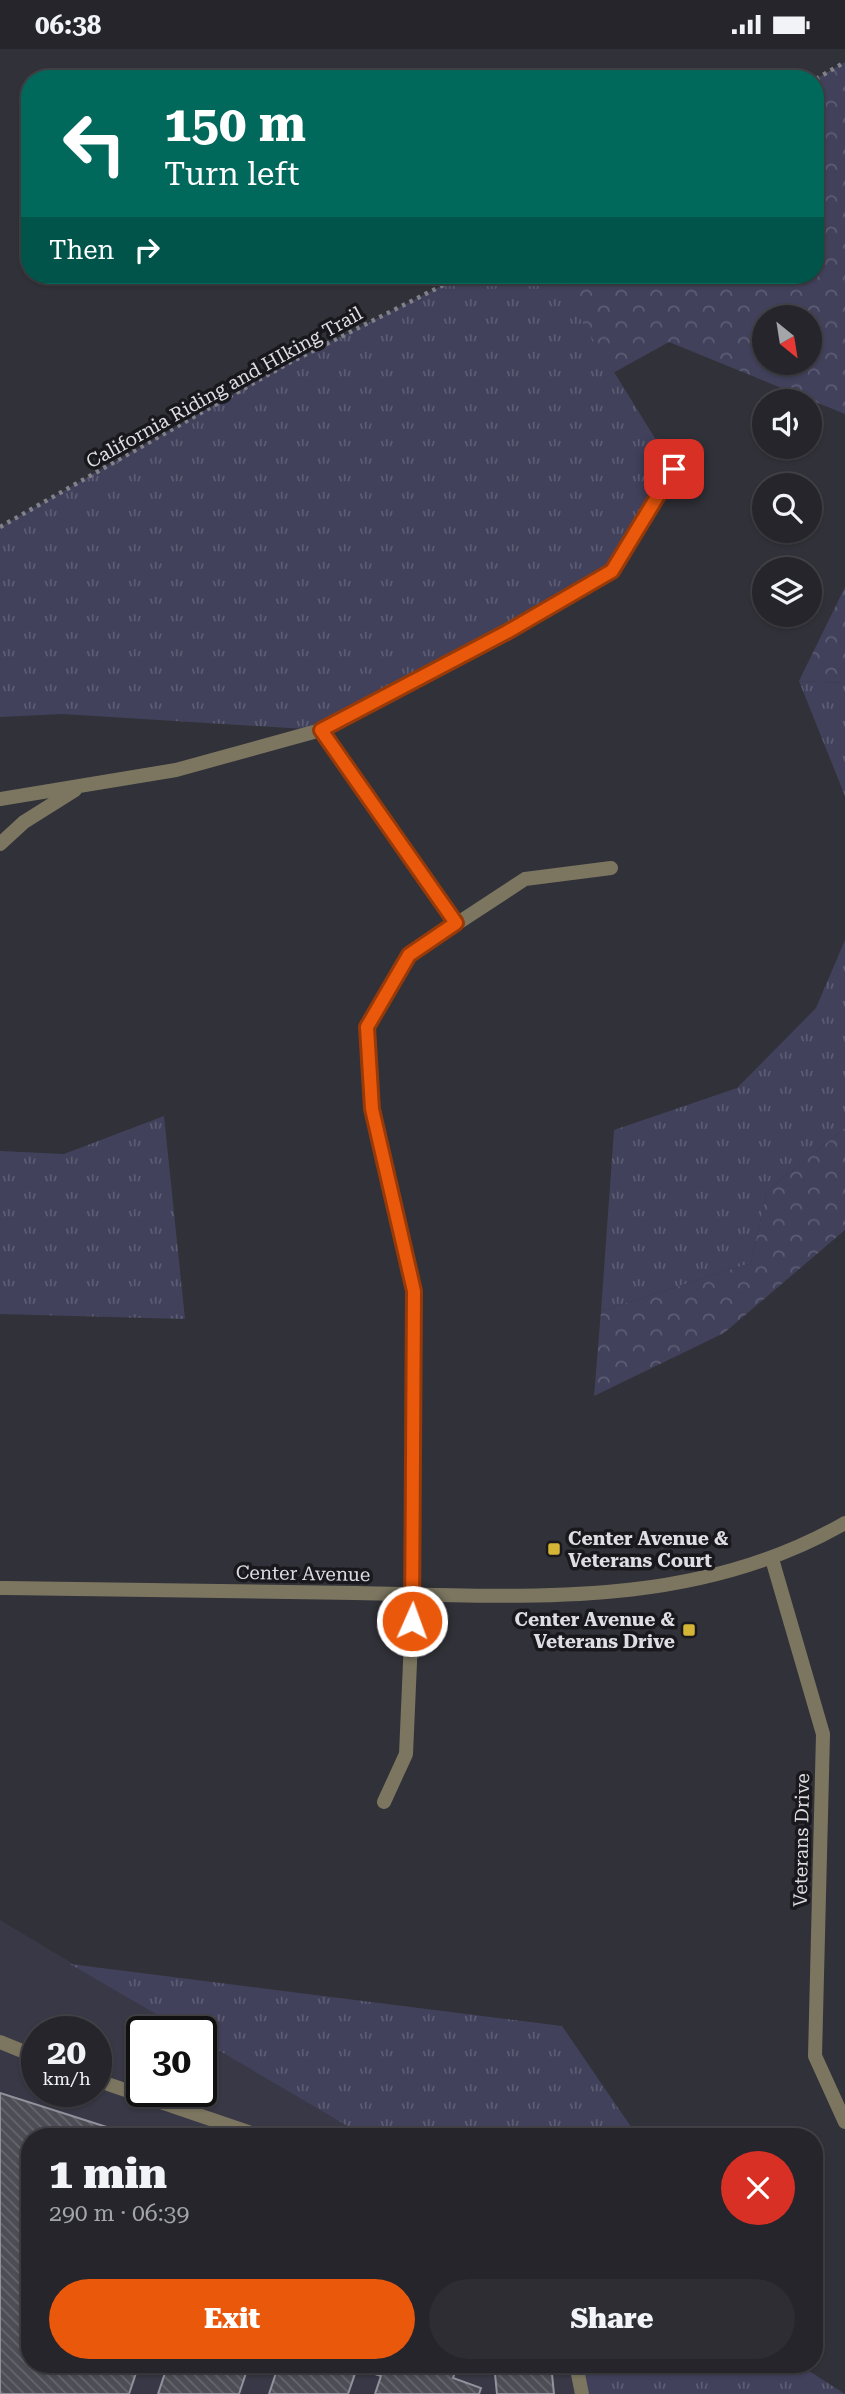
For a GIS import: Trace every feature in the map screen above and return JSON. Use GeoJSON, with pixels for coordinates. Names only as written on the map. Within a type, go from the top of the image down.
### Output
{"type":"FeatureCollection","features":[{"type":"Feature","properties":{"kind":"street"},"geometry":{"type":"LineString","coordinates":[[0,799],[176,770],[321,730],[507,632],[612,571],[674,469]]}},
{"type":"Feature","properties":{"kind":"street"},"geometry":{"type":"LineString","coordinates":[[321,730],[456,923]]}},
{"type":"Feature","properties":{"kind":"street"},"geometry":{"type":"LineString","coordinates":[[0,844],[24,822],[82,785]]}},
{"type":"Feature","properties":{"kind":"street"},"geometry":{"type":"LineString","coordinates":[[384,1802],[406,1754],[413,1594],[414,1291],[372,1109],[367,1027],[409,955],[456,923],[524,879],[611,868]]}},
{"type":"Feature","properties":{"kind":"street","name":"Center Avenue"},"geometry":{"type":"LineString","coordinates":[[0,1588],[598,1595],[700,1581],[772,1559],[845,1523]]}},
{"type":"Feature","properties":{"kind":"street","name":"Veterans Drive"},"geometry":{"type":"LineString","coordinates":[[772,1559],[823,1734],[815,2056],[845,2122]]}},
{"type":"Feature","properties":{"kind":"street"},"geometry":{"type":"LineString","coordinates":[[0,2042],[21,2051]]}},
{"type":"Feature","properties":{"kind":"street"},"geometry":{"type":"LineString","coordinates":[[112,2085],[237,2128]]}},
{"type":"Feature","properties":{"kind":"street"},"geometry":{"type":"LineString","coordinates":[[578,2373],[582,2394]]}},
{"type":"Feature","properties":{"kind":"path"},"geometry":{"type":"LineString","coordinates":[[824,74],[845,62]]}},
{"type":"Feature","properties":{"kind":"path","name":"California Riding and HIking Trail"},"geometry":{"type":"LineString","coordinates":[[0,527],[287,364],[445,284]]}},
{"type":"Feature","properties":{"kind":"shaded area"},"geometry":{"type":"Polygon","coordinates":[[[0,1920],[160,2016],[126,2016],[126,2107],[217,2107],[217,2049],[351,2128],[21,2128],[21,2373],[578,2373],[582,2394],[0,2394],[0,1920]]]}},
{"type":"Feature","properties":{"kind":"green space"},"geometry":{"type":"Polygon","coordinates":[[[845,62],[845,414],[822,405],[822,389],[784,389],[669,342],[613,373],[559,284],[824,284],[824,74],[845,62]]]}},
{"type":"Feature","properties":{"kind":"green space"},"geometry":{"type":"Polygon","coordinates":[[[445,284],[560,284],[674,469],[612,571],[321,730],[62,714],[0,717],[0,527],[287,364],[445,284]]]}},
{"type":"Feature","properties":{"kind":"green space"},"geometry":{"type":"Polygon","coordinates":[[[845,587],[845,683],[799,681],[845,587]]]}},
{"type":"Feature","properties":{"kind":"green space"},"geometry":{"type":"Polygon","coordinates":[[[799,681],[845,683],[845,796],[799,681]]]}},
{"type":"Feature","properties":{"kind":"green space"},"geometry":{"type":"Polygon","coordinates":[[[845,940],[845,1128],[767,1191],[751,1263],[601,1311],[614,1130],[737,1088],[816,1008],[845,940]]]}},
{"type":"Feature","properties":{"kind":"green space"},"geometry":{"type":"Polygon","coordinates":[[[164,1116],[185,1319],[0,1314],[0,1151],[64,1154],[164,1116]]]}},
{"type":"Feature","properties":{"kind":"green space"},"geometry":{"type":"Polygon","coordinates":[[[845,1128],[845,1230],[724,1333],[594,1396],[601,1311],[751,1263],[767,1191],[845,1128]]]}},
{"type":"Feature","properties":{"kind":"green space"},"geometry":{"type":"Polygon","coordinates":[[[70,1964],[562,2026],[632,2128],[351,2128],[217,2049],[217,2016],[159,2016],[70,1964]]]}},
{"type":"Feature","properties":{"kind":"green space"},"geometry":{"type":"Polygon","coordinates":[[[578,2373],[812,2373],[845,2394],[582,2394],[578,2373]]]}},
{"type":"Feature","properties":{"kind":"building"},"geometry":{"type":"Polygon","coordinates":[[[0,2093],[21,2100],[21,2107],[44,2107],[110,2128],[21,2128],[21,2373],[136,2373],[129,2394],[0,2394],[0,2093]]]}},
{"type":"Feature","properties":{"kind":"building"},"geometry":{"type":"Polygon","coordinates":[[[165,2373],[246,2373],[239,2394],[158,2394],[165,2373]]]}},
{"type":"Feature","properties":{"kind":"building"},"geometry":{"type":"Polygon","coordinates":[[[276,2373],[355,2373],[348,2394],[269,2394],[276,2373]]]}},
{"type":"Feature","properties":{"kind":"building"},"geometry":{"type":"Polygon","coordinates":[[[372,2373],[455,2373],[453,2378],[481,2388],[479,2394],[375,2394],[381,2376],[372,2373]]]}},
{"type":"Feature","properties":{"kind":"building"},"geometry":{"type":"Polygon","coordinates":[[[495,2373],[552,2373],[554,2394],[497,2394],[495,2373]]]}},
{"type":"Feature","properties":{"kind":"place","name":"Center Avenue & Veterans Court"},"geometry":{"type":"Point","coordinates":[554,1549]}},
{"type":"Feature","properties":{"kind":"place","name":"Center Avenue & Veterans Drive"},"geometry":{"type":"Point","coordinates":[689,1630]}},
{"type":"Feature","properties":{"kind":"route"},"geometry":{"type":"LineString","coordinates":[[412,1621],[414,1291],[372,1109],[367,1027],[409,955],[456,923],[321,730],[507,632],[612,571],[674,469]]}}]}
